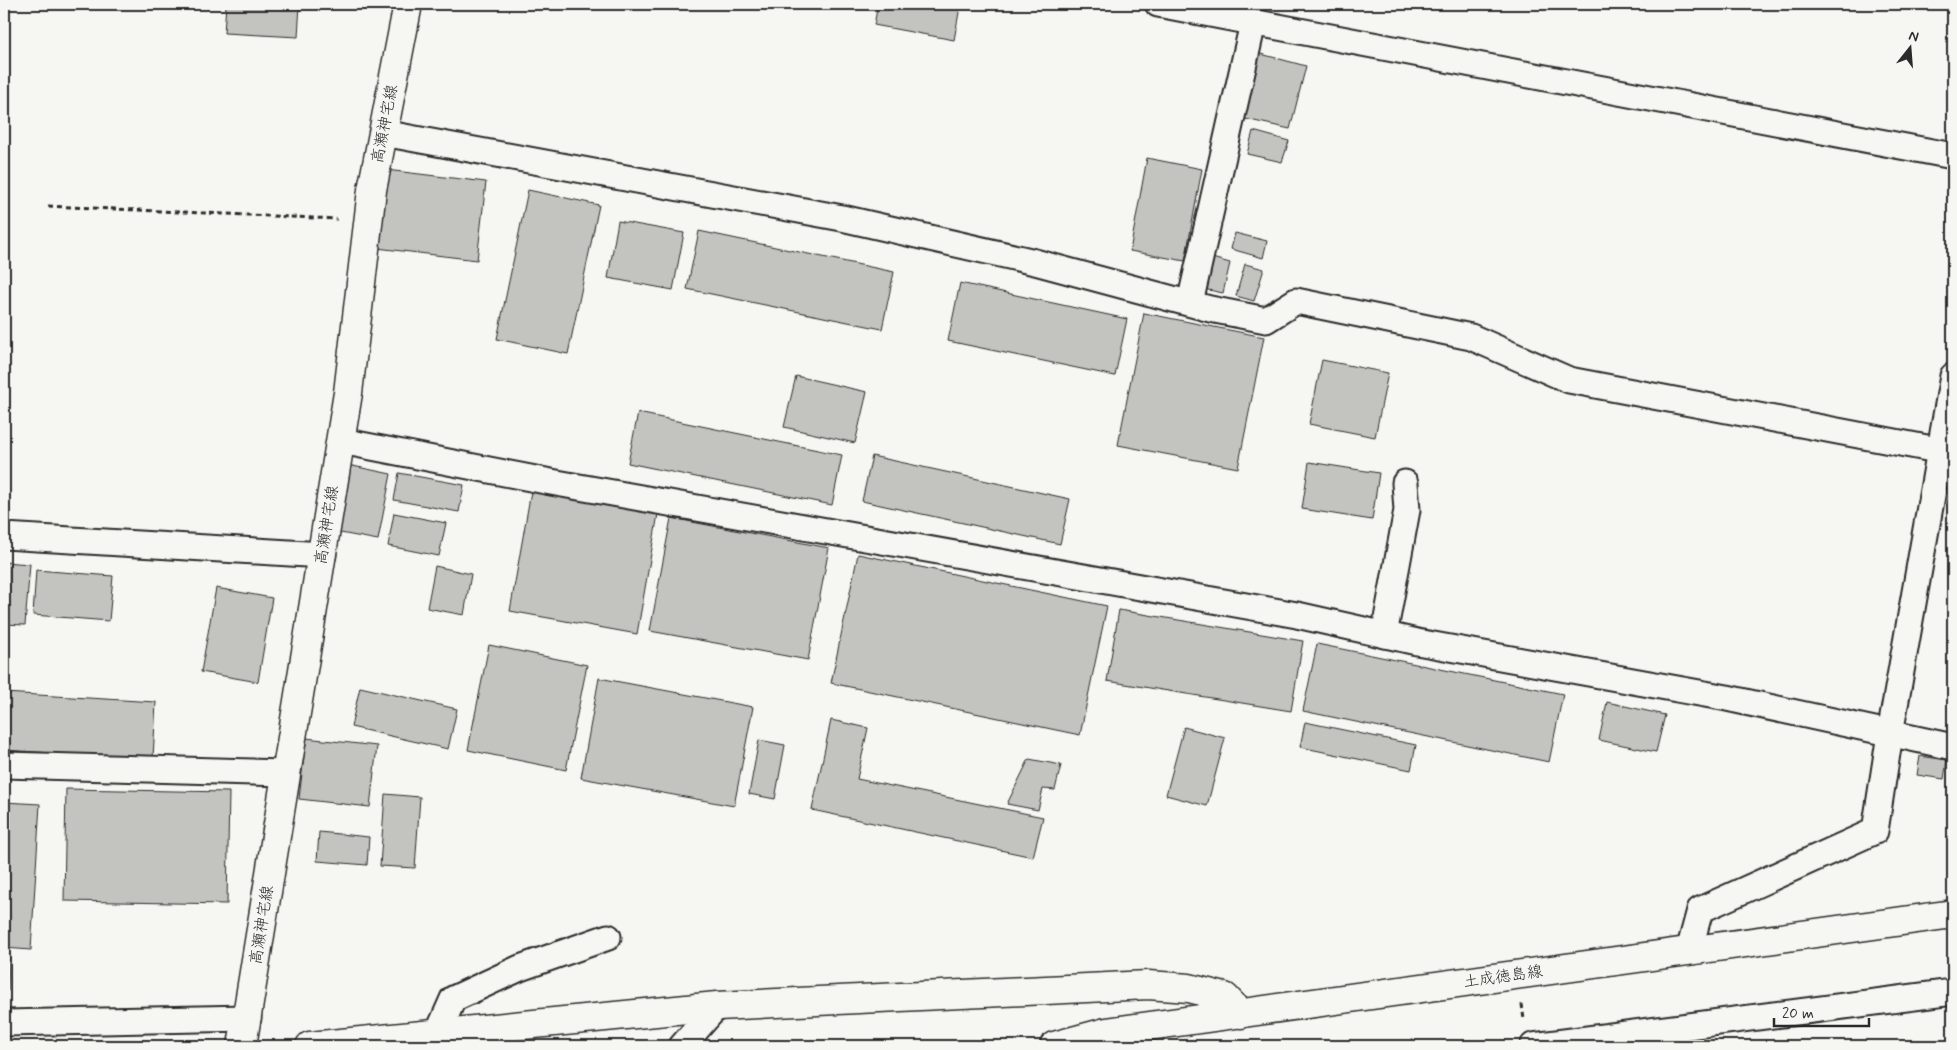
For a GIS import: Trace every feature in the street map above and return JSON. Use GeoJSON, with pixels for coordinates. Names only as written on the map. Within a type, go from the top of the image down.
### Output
{"type":"FeatureCollection","features":[{"type":"Feature","properties":{"kind":"main road","name":"高瀬神宅線"},"geometry":{"type":"LineString","coordinates":[[242,1046],[341,441],[372,190],[408,4]]}},
{"type":"Feature","properties":{"kind":"main road","name":"土成徳島線"},"geometry":{"type":"LineString","coordinates":[[1054,1046],[1106,1032],[1953,914]]}},
{"type":"Feature","properties":{"kind":"main road"},"geometry":{"type":"LineString","coordinates":[[310,1046],[717,1006],[1148,985],[1189,988],[1224,997],[1241,1014]]}},
{"type":"Feature","properties":{"kind":"street"},"geometry":{"type":"LineString","coordinates":[[1158,4],[1953,156]]}},
{"type":"Feature","properties":{"kind":"street"},"geometry":{"type":"LineString","coordinates":[[1190,303],[1253,23]]}},
{"type":"Feature","properties":{"kind":"street"},"geometry":{"type":"LineString","coordinates":[[383,133],[842,218],[1036,262],[1190,303],[1266,320],[1296,301],[1471,337],[1569,380],[1947,452]]}},
{"type":"Feature","properties":{"kind":"street"},"geometry":{"type":"LineString","coordinates":[[1689,951],[1700,910],[1875,832],[1890,734],[1947,452],[1953,376]]}},
{"type":"Feature","properties":{"kind":"street"},"geometry":{"type":"LineString","coordinates":[[341,441],[580,487],[1297,616],[1384,635],[1727,698],[1953,746]]}},
{"type":"Feature","properties":{"kind":"street"},"geometry":{"type":"LineString","coordinates":[[1384,635],[1407,510],[1405,483]]}},
{"type":"Feature","properties":{"kind":"street"},"geometry":{"type":"LineString","coordinates":[[4,536],[323,555]]}},
{"type":"Feature","properties":{"kind":"street"},"geometry":{"type":"LineString","coordinates":[[4,765],[286,773]]}},
{"type":"Feature","properties":{"kind":"street"},"geometry":{"type":"LineString","coordinates":[[438,1032],[453,999],[520,968],[608,937]]}},
{"type":"Feature","properties":{"kind":"street"},"geometry":{"type":"LineString","coordinates":[[1533,1046],[1953,992]]}},
{"type":"Feature","properties":{"kind":"street"},"geometry":{"type":"LineString","coordinates":[[682,1046],[717,1006]]}},
{"type":"Feature","properties":{"kind":"street"},"geometry":{"type":"LineString","coordinates":[[4,1023],[248,1018]]}},
{"type":"Feature","properties":{"kind":"path"},"geometry":{"type":"LineString","coordinates":[[48,206],[369,220]]}},
{"type":"Feature","properties":{"kind":"building"},"geometry":{"type":"Polygon","coordinates":[[[226,4],[300,4],[298,37],[224,33],[226,4]]]}},
{"type":"Feature","properties":{"kind":"building"},"geometry":{"type":"Polygon","coordinates":[[[878,4],[944,4],[960,7],[954,40],[874,25],[878,4]]]}},
{"type":"Feature","properties":{"kind":"building"},"geometry":{"type":"Polygon","coordinates":[[[1257,53],[1306,66],[1290,129],[1241,118],[1257,53]]]}},
{"type":"Feature","properties":{"kind":"building"},"geometry":{"type":"Polygon","coordinates":[[[1253,131],[1289,141],[1282,162],[1247,154],[1253,131]]]}},
{"type":"Feature","properties":{"kind":"building"},"geometry":{"type":"Polygon","coordinates":[[[1147,158],[1202,169],[1185,261],[1130,251],[1147,158]]]}},
{"type":"Feature","properties":{"kind":"building"},"geometry":{"type":"Polygon","coordinates":[[[386,170],[486,182],[477,260],[377,248],[386,170]]]}},
{"type":"Feature","properties":{"kind":"building"},"geometry":{"type":"Polygon","coordinates":[[[528,190],[599,205],[568,354],[497,339],[528,190]]]}},
{"type":"Feature","properties":{"kind":"building"},"geometry":{"type":"Polygon","coordinates":[[[618,221],[684,233],[673,290],[608,278],[618,221]]]}},
{"type":"Feature","properties":{"kind":"building"},"geometry":{"type":"Polygon","coordinates":[[[699,231],[894,272],[882,329],[687,289],[699,231]]]}},
{"type":"Feature","properties":{"kind":"building"},"geometry":{"type":"Polygon","coordinates":[[[1235,233],[1267,241],[1263,258],[1231,249],[1235,233]]]}},
{"type":"Feature","properties":{"kind":"building"},"geometry":{"type":"Polygon","coordinates":[[[1212,258],[1230,263],[1223,293],[1204,289],[1212,258]]]}},
{"type":"Feature","properties":{"kind":"building"},"geometry":{"type":"Polygon","coordinates":[[[1245,264],[1264,269],[1254,301],[1236,296],[1245,264]]]}},
{"type":"Feature","properties":{"kind":"building"},"geometry":{"type":"Polygon","coordinates":[[[960,283],[1127,319],[1115,376],[948,341],[960,283]]]}},
{"type":"Feature","properties":{"kind":"building"},"geometry":{"type":"Polygon","coordinates":[[[1144,313],[1264,337],[1238,468],[1118,445],[1144,313]]]}},
{"type":"Feature","properties":{"kind":"building"},"geometry":{"type":"Polygon","coordinates":[[[1322,360],[1388,373],[1375,437],[1309,424],[1322,360]]]}},
{"type":"Feature","properties":{"kind":"building"},"geometry":{"type":"Polygon","coordinates":[[[796,376],[867,392],[855,443],[784,427],[796,376]]]}},
{"type":"Feature","properties":{"kind":"building"},"geometry":{"type":"Polygon","coordinates":[[[638,413],[842,455],[832,505],[628,463],[638,413]]]}},
{"type":"Feature","properties":{"kind":"building"},"geometry":{"type":"Polygon","coordinates":[[[872,456],[1070,499],[1060,544],[862,501],[872,456]]]}},
{"type":"Feature","properties":{"kind":"building"},"geometry":{"type":"Polygon","coordinates":[[[1309,462],[1379,473],[1372,520],[1302,509],[1309,462]]]}},
{"type":"Feature","properties":{"kind":"building"},"geometry":{"type":"Polygon","coordinates":[[[348,465],[391,474],[378,540],[335,532],[348,465]]]}},
{"type":"Feature","properties":{"kind":"building"},"geometry":{"type":"Polygon","coordinates":[[[399,473],[464,485],[459,512],[394,500],[399,473]]]}},
{"type":"Feature","properties":{"kind":"building"},"geometry":{"type":"Polygon","coordinates":[[[531,491],[658,514],[637,634],[510,611],[531,491]]]}},
{"type":"Feature","properties":{"kind":"building"},"geometry":{"type":"Polygon","coordinates":[[[394,513],[446,523],[439,556],[388,546],[394,513]]]}},
{"type":"Feature","properties":{"kind":"building"},"geometry":{"type":"Polygon","coordinates":[[[671,518],[829,548],[808,660],[650,631],[671,518]]]}},
{"type":"Feature","properties":{"kind":"building"},"geometry":{"type":"Polygon","coordinates":[[[858,554],[1107,606],[1080,735],[831,683],[858,554]]]}},
{"type":"Feature","properties":{"kind":"building"},"geometry":{"type":"Polygon","coordinates":[[[4,562],[30,564],[25,625],[4,624],[4,562]]]}},
{"type":"Feature","properties":{"kind":"building"},"geometry":{"type":"Polygon","coordinates":[[[435,566],[471,574],[464,615],[427,608],[435,566]]]}},
{"type":"Feature","properties":{"kind":"building"},"geometry":{"type":"Polygon","coordinates":[[[36,570],[113,576],[109,621],[33,615],[36,570]]]}},
{"type":"Feature","properties":{"kind":"building"},"geometry":{"type":"Polygon","coordinates":[[[216,588],[272,598],[258,682],[201,672],[216,588]]]}},
{"type":"Feature","properties":{"kind":"building"},"geometry":{"type":"Polygon","coordinates":[[[1119,610],[1303,641],[1291,711],[1107,681],[1119,610]]]}},
{"type":"Feature","properties":{"kind":"building"},"geometry":{"type":"Polygon","coordinates":[[[1317,644],[1563,694],[1549,762],[1303,711],[1317,644]]]}},
{"type":"Feature","properties":{"kind":"building"},"geometry":{"type":"Polygon","coordinates":[[[489,645],[587,665],[566,770],[468,750],[489,645]]]}},
{"type":"Feature","properties":{"kind":"building"},"geometry":{"type":"Polygon","coordinates":[[[599,678],[753,707],[734,806],[581,778],[599,678]]]}},
{"type":"Feature","properties":{"kind":"building"},"geometry":{"type":"Polygon","coordinates":[[[360,687],[457,709],[448,749],[351,727],[360,687]]]}},
{"type":"Feature","properties":{"kind":"building"},"geometry":{"type":"Polygon","coordinates":[[[4,693],[156,702],[153,759],[4,750],[4,693]]]}},
{"type":"Feature","properties":{"kind":"building"},"geometry":{"type":"Polygon","coordinates":[[[1607,702],[1665,715],[1656,752],[1599,740],[1607,702]]]}},
{"type":"Feature","properties":{"kind":"building"},"geometry":{"type":"Polygon","coordinates":[[[831,720],[868,728],[857,779],[1043,817],[1033,857],[812,810],[831,720]]]}},
{"type":"Feature","properties":{"kind":"building"},"geometry":{"type":"Polygon","coordinates":[[[1305,722],[1416,745],[1411,770],[1300,747],[1305,722]]]}},
{"type":"Feature","properties":{"kind":"building"},"geometry":{"type":"Polygon","coordinates":[[[1184,727],[1225,738],[1207,806],[1166,795],[1184,727]]]}},
{"type":"Feature","properties":{"kind":"building"},"geometry":{"type":"Polygon","coordinates":[[[306,738],[377,746],[370,807],[299,799],[306,738]]]}},
{"type":"Feature","properties":{"kind":"building"},"geometry":{"type":"Polygon","coordinates":[[[759,740],[785,745],[775,799],[749,794],[759,740]]]}},
{"type":"Feature","properties":{"kind":"building"},"geometry":{"type":"Polygon","coordinates":[[[1920,756],[1947,760],[1944,779],[1917,775],[1920,756]]]}},
{"type":"Feature","properties":{"kind":"building"},"geometry":{"type":"Polygon","coordinates":[[[1029,759],[1061,765],[1055,790],[1043,789],[1038,810],[1007,804],[1029,759]]]}},
{"type":"Feature","properties":{"kind":"building"},"geometry":{"type":"Polygon","coordinates":[[[66,789],[229,792],[227,904],[64,901],[66,789]]]}},
{"type":"Feature","properties":{"kind":"building"},"geometry":{"type":"Polygon","coordinates":[[[385,794],[420,797],[415,868],[380,866],[385,794]]]}},
{"type":"Feature","properties":{"kind":"building"},"geometry":{"type":"Polygon","coordinates":[[[4,802],[40,804],[31,950],[4,948],[4,802]]]}},
{"type":"Feature","properties":{"kind":"building"},"geometry":{"type":"Polygon","coordinates":[[[319,832],[369,837],[367,865],[317,861],[319,832]]]}},
{"type":"Feature","properties":{"kind":"building"},"geometry":{"type":"Polygon","coordinates":[[[4,957],[9,957],[8,991],[4,991],[4,957]]]}}]}
